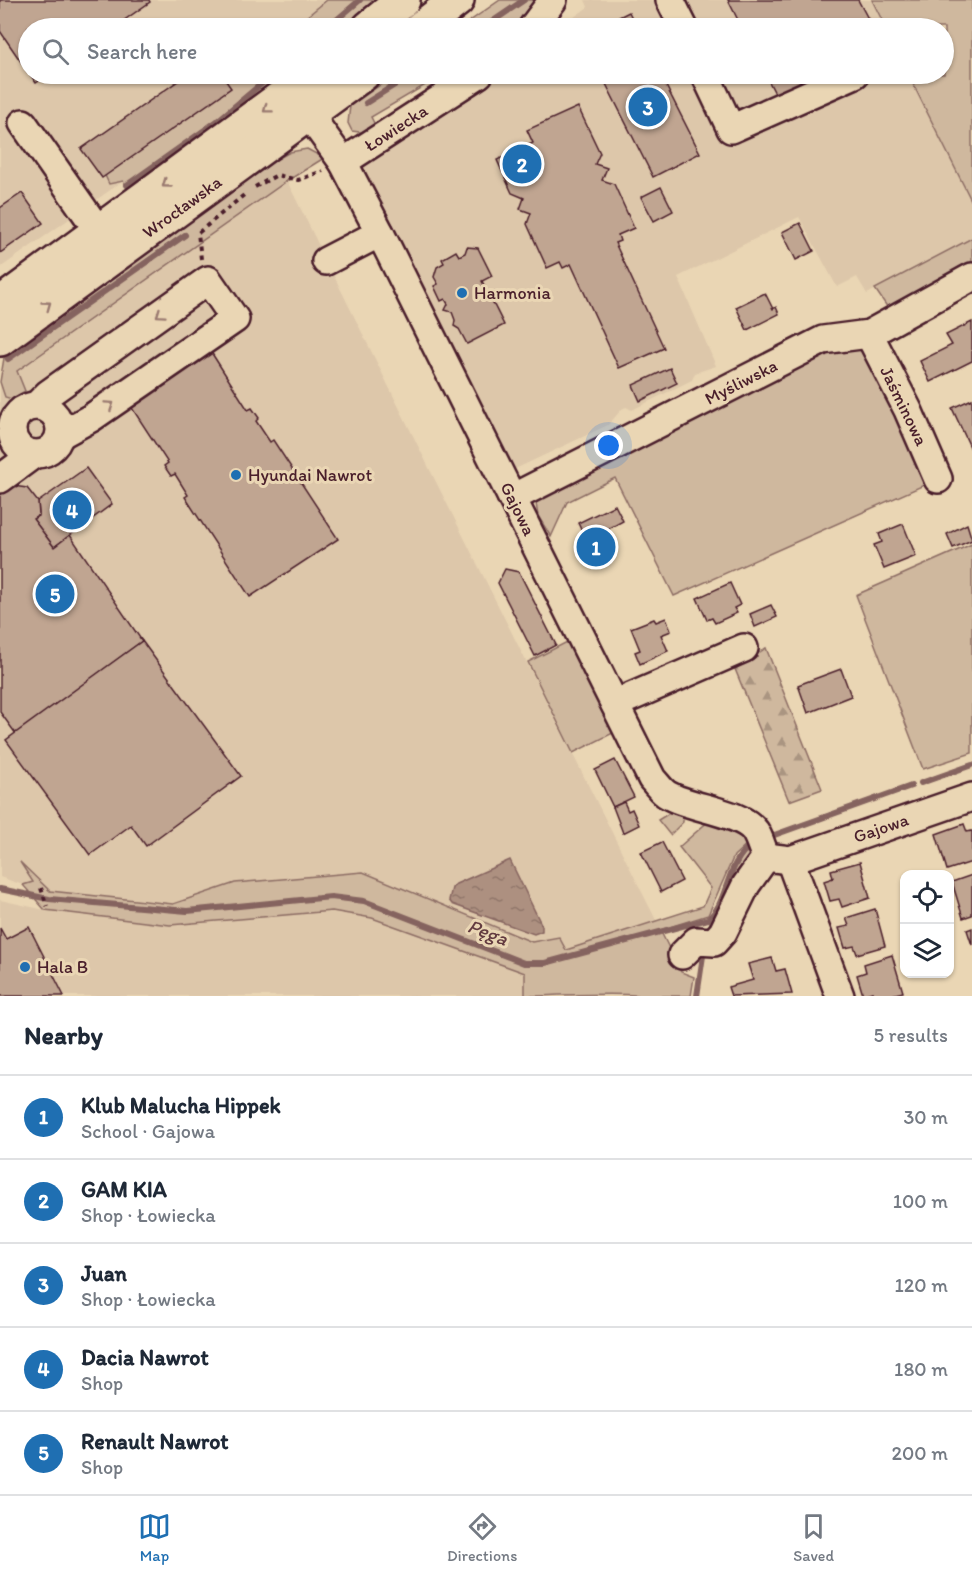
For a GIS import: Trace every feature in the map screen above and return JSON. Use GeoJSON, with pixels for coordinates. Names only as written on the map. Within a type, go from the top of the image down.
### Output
{"type":"FeatureCollection","features":[{"type":"Feature","properties":{"kind":"main road"},"geometry":{"type":"LineString","coordinates":[[381,18],[403,0]]}},
{"type":"Feature","properties":{"kind":"main road"},"geometry":{"type":"LineString","coordinates":[[434,18],[458,0]]}},
{"type":"Feature","properties":{"kind":"main road","name":"Wrocławska"},"geometry":{"type":"LineString","coordinates":[[0,304],[100,233],[300,84]]}},
{"type":"Feature","properties":{"kind":"main road","name":"Wrocławska"},"geometry":{"type":"LineString","coordinates":[[0,339],[350,84]]}},
{"type":"Feature","properties":{"kind":"street"},"geometry":{"type":"LineString","coordinates":[[540,18],[553,0]]}},
{"type":"Feature","properties":{"kind":"street"},"geometry":{"type":"LineString","coordinates":[[670,0],[679,18]]}},
{"type":"Feature","properties":{"kind":"street","name":"Łowiecka"},"geometry":{"type":"LineString","coordinates":[[343,162],[464,84]]}},
{"type":"Feature","properties":{"kind":"street"},"geometry":{"type":"LineString","coordinates":[[710,84],[731,129],[832,84]]}},
{"type":"Feature","properties":{"kind":"street","name":"Gajowa"},"geometry":{"type":"LineString","coordinates":[[309,115],[343,162],[380,232],[491,451],[512,498],[652,779],[667,795],[701,809],[741,820],[754,829],[769,850],[972,797]]}},
{"type":"Feature","properties":{"kind":"street"},"geometry":{"type":"LineString","coordinates":[[23,123],[100,233]]}},
{"type":"Feature","properties":{"kind":"street"},"geometry":{"type":"LineString","coordinates":[[326,261],[380,232]]}},
{"type":"Feature","properties":{"kind":"street","name":"Myśliwska"},"geometry":{"type":"LineString","coordinates":[[512,498],[823,340],[870,334],[972,276]]}},
{"type":"Feature","properties":{"kind":"street"},"geometry":{"type":"LineString","coordinates":[[0,479],[34,453],[50,449],[60,435],[91,418],[235,319],[208,280],[48,394],[36,406],[4,420],[12,428],[15,441],[27,451],[34,453]]}},
{"type":"Feature","properties":{"kind":"street","name":"Jaśminowa"},"geometry":{"type":"LineString","coordinates":[[870,334],[908,410],[938,478]]}},
{"type":"Feature","properties":{"kind":"street"},"geometry":{"type":"LineString","coordinates":[[36,406],[52,412],[60,427],[60,435]]}},
{"type":"Feature","properties":{"kind":"street"},"geometry":{"type":"LineString","coordinates":[[615,704],[744,648]]}},
{"type":"Feature","properties":{"kind":"street"},"geometry":{"type":"LineString","coordinates":[[697,946],[723,932],[746,885],[769,850]]}},
{"type":"Feature","properties":{"kind":"street"},"geometry":{"type":"LineString","coordinates":[[769,850],[840,996]]}},
{"type":"Feature","properties":{"kind":"path"},"geometry":{"type":"LineString","coordinates":[[208,280],[198,252],[198,233],[251,189],[277,175],[298,180],[343,162]]}},
{"type":"Feature","properties":{"kind":"path"},"geometry":{"type":"LineString","coordinates":[[41,888],[47,906]]}},
{"type":"Feature","properties":{"kind":"shaded area"},"geometry":{"type":"Polygon","coordinates":[[[0,0],[327,0],[305,18],[18,18],[18,84],[251,84],[123,181],[0,268],[0,0]]]}},
{"type":"Feature","properties":{"kind":"shaded area"},"geometry":{"type":"Polygon","coordinates":[[[585,0],[872,0],[881,18],[573,18],[588,7],[585,0]]]}},
{"type":"Feature","properties":{"kind":"shaded area"},"geometry":{"type":"Polygon","coordinates":[[[483,84],[913,84],[972,202],[972,238],[867,294],[857,277],[837,287],[799,217],[678,277],[716,366],[695,373],[692,380],[632,410],[626,407],[622,409],[608,425],[513,470],[359,162],[483,84]]]}},
{"type":"Feature","properties":{"kind":"shaded area"},"geometry":{"type":"Polygon","coordinates":[[[287,181],[657,922],[566,950],[559,937],[532,942],[363,872],[235,883],[173,904],[50,891],[23,864],[34,882],[23,885],[0,877],[0,383],[287,181]]]}},
{"type":"Feature","properties":{"kind":"shaded area"},"geometry":{"type":"Polygon","coordinates":[[[0,900],[45,910],[170,925],[332,911],[372,918],[525,973],[525,996],[0,996],[0,900]]]}},
{"type":"Feature","properties":{"kind":"green space"},"geometry":{"type":"Polygon","coordinates":[[[327,0],[376,0],[355,18],[305,18],[327,0]]]}},
{"type":"Feature","properties":{"kind":"green space"},"geometry":{"type":"Polygon","coordinates":[[[500,0],[539,0],[523,18],[474,18],[500,0]]]}},
{"type":"Feature","properties":{"kind":"green space"},"geometry":{"type":"Polygon","coordinates":[[[872,0],[972,0],[972,202],[913,84],[954,84],[954,18],[881,18],[872,0]]]}},
{"type":"Feature","properties":{"kind":"green space"},"geometry":{"type":"Polygon","coordinates":[[[223,84],[278,84],[131,193],[123,181],[109,184],[103,171],[223,84]]]}},
{"type":"Feature","properties":{"kind":"green space"},"geometry":{"type":"Polygon","coordinates":[[[382,84],[427,84],[371,117],[377,129],[367,133],[352,131],[348,123],[350,106],[382,84]]]}},
{"type":"Feature","properties":{"kind":"green space"},"geometry":{"type":"Polygon","coordinates":[[[307,149],[324,158],[287,181],[17,371],[25,391],[12,399],[5,397],[0,382],[4,358],[266,165],[290,152],[307,149]]]}},
{"type":"Feature","properties":{"kind":"green space"},"geometry":{"type":"Polygon","coordinates":[[[972,238],[972,265],[890,311],[875,289],[972,238]]]}},
{"type":"Feature","properties":{"kind":"green space"},"geometry":{"type":"Polygon","coordinates":[[[852,345],[873,360],[931,482],[674,596],[615,478],[567,502],[551,537],[538,516],[536,503],[546,494],[609,465],[810,355],[852,345]]]}},
{"type":"Feature","properties":{"kind":"green space"},"geometry":{"type":"Polygon","coordinates":[[[972,544],[972,753],[923,769],[856,595],[972,544]]]}},
{"type":"Feature","properties":{"kind":"green space"},"geometry":{"type":"Polygon","coordinates":[[[573,639],[619,730],[573,753],[528,662],[573,639]]]}},
{"type":"Feature","properties":{"kind":"green space"},"geometry":{"type":"Polygon","coordinates":[[[766,648],[822,789],[789,801],[735,669],[766,648]]]}},
{"type":"Feature","properties":{"kind":"green space"},"geometry":{"type":"Polygon","coordinates":[[[676,809],[683,817],[683,822],[670,835],[658,820],[676,809]]]}},
{"type":"Feature","properties":{"kind":"green space"},"geometry":{"type":"Polygon","coordinates":[[[711,819],[751,840],[734,856],[708,915],[660,930],[681,972],[694,977],[691,996],[604,994],[525,996],[525,973],[372,918],[332,911],[170,925],[45,910],[23,885],[33,882],[20,862],[50,891],[173,904],[235,883],[363,872],[532,942],[559,937],[566,950],[703,906],[711,888],[679,847],[711,819]]]}},
{"type":"Feature","properties":{"kind":"green space"},"geometry":{"type":"Polygon","coordinates":[[[754,846],[756,852],[719,927],[709,928],[710,921],[742,856],[754,846]]]}},
{"type":"Feature","properties":{"kind":"water"},"geometry":{"type":"Polygon","coordinates":[[[510,860],[542,926],[542,931],[534,934],[452,904],[449,900],[452,888],[456,884],[510,860]]]}},
{"type":"Feature","properties":{"kind":"building"},"geometry":{"type":"Polygon","coordinates":[[[0,0],[149,0],[150,2],[127,18],[18,18],[18,57],[0,31],[0,0]]]}},
{"type":"Feature","properties":{"kind":"building"},"geometry":{"type":"Polygon","coordinates":[[[728,0],[858,0],[868,18],[737,18],[728,0]]]}},
{"type":"Feature","properties":{"kind":"building"},"geometry":{"type":"Polygon","coordinates":[[[629,12],[632,18],[617,18],[629,12]]]}},
{"type":"Feature","properties":{"kind":"building"},"geometry":{"type":"Polygon","coordinates":[[[174,84],[228,84],[231,88],[102,178],[81,149],[174,84]]]}},
{"type":"Feature","properties":{"kind":"building"},"geometry":{"type":"Polygon","coordinates":[[[606,84],[665,84],[700,153],[653,177],[606,84]]]}},
{"type":"Feature","properties":{"kind":"building"},"geometry":{"type":"Polygon","coordinates":[[[770,84],[814,84],[779,101],[770,84]]]}},
{"type":"Feature","properties":{"kind":"building"},"geometry":{"type":"Polygon","coordinates":[[[578,107],[600,153],[595,164],[607,168],[602,180],[614,184],[634,228],[618,235],[620,241],[615,243],[664,348],[619,368],[571,264],[563,268],[560,262],[547,268],[527,224],[531,213],[520,209],[524,198],[512,193],[497,160],[533,143],[527,130],[578,107]]]}},
{"type":"Feature","properties":{"kind":"building"},"geometry":{"type":"Polygon","coordinates":[[[661,187],[673,211],[654,221],[641,197],[661,187]]]}},
{"type":"Feature","properties":{"kind":"building"},"geometry":{"type":"Polygon","coordinates":[[[22,193],[43,223],[0,253],[0,208],[22,193]]]}},
{"type":"Feature","properties":{"kind":"building"},"geometry":{"type":"Polygon","coordinates":[[[800,223],[814,251],[796,260],[782,232],[800,223]]]}},
{"type":"Feature","properties":{"kind":"building","name":"Harmonia"},"geometry":{"type":"Polygon","coordinates":[[[467,247],[478,248],[492,276],[482,281],[504,325],[467,344],[459,329],[454,326],[455,320],[452,312],[445,310],[448,304],[445,299],[441,301],[434,286],[438,284],[434,277],[437,267],[444,263],[442,259],[456,251],[459,256],[465,253],[467,247]]]}},
{"type":"Feature","properties":{"kind":"building"},"geometry":{"type":"Polygon","coordinates":[[[765,293],[773,309],[776,307],[779,314],[747,330],[736,307],[765,293]]]}},
{"type":"Feature","properties":{"kind":"building"},"geometry":{"type":"Polygon","coordinates":[[[972,322],[972,361],[930,382],[920,361],[952,345],[946,335],[972,322]]]}},
{"type":"Feature","properties":{"kind":"building","name":"Hyundai Nawrot"},"geometry":{"type":"Polygon","coordinates":[[[211,352],[248,410],[252,408],[259,418],[256,421],[270,442],[273,440],[338,539],[250,597],[185,497],[188,495],[175,474],[171,476],[164,466],[168,463],[130,405],[211,352]]]}},
{"type":"Feature","properties":{"kind":"building"},"geometry":{"type":"Polygon","coordinates":[[[670,368],[677,383],[640,401],[633,385],[670,368]]]}},
{"type":"Feature","properties":{"kind":"building"},"geometry":{"type":"Polygon","coordinates":[[[972,399],[972,449],[971,449],[952,408],[972,399]]]}},
{"type":"Feature","properties":{"kind":"building"},"geometry":{"type":"Polygon","coordinates":[[[86,468],[112,504],[54,547],[33,519],[39,515],[38,502],[86,468]]]}},
{"type":"Feature","properties":{"kind":"building"},"geometry":{"type":"Polygon","coordinates":[[[13,486],[27,488],[38,502],[39,515],[33,519],[54,547],[70,535],[142,641],[16,734],[0,712],[0,495],[13,486]]]}},
{"type":"Feature","properties":{"kind":"building"},"geometry":{"type":"Polygon","coordinates":[[[615,505],[623,521],[608,529],[605,535],[613,550],[591,561],[583,546],[588,544],[578,523],[615,505]]]}},
{"type":"Feature","properties":{"kind":"building"},"geometry":{"type":"Polygon","coordinates":[[[903,524],[916,556],[884,569],[874,545],[882,542],[879,534],[903,524]]]}},
{"type":"Feature","properties":{"kind":"building"},"geometry":{"type":"Polygon","coordinates":[[[967,524],[972,540],[953,548],[947,534],[967,524]]]}},
{"type":"Feature","properties":{"kind":"building"},"geometry":{"type":"Polygon","coordinates":[[[505,569],[519,572],[556,645],[535,656],[498,583],[505,569]]]}},
{"type":"Feature","properties":{"kind":"building"},"geometry":{"type":"Polygon","coordinates":[[[730,583],[740,605],[734,608],[737,613],[715,623],[712,618],[707,620],[697,598],[730,583]]]}},
{"type":"Feature","properties":{"kind":"building"},"geometry":{"type":"Polygon","coordinates":[[[771,605],[777,617],[755,627],[750,614],[771,605]]]}},
{"type":"Feature","properties":{"kind":"building"},"geometry":{"type":"Polygon","coordinates":[[[666,618],[671,631],[661,635],[668,651],[640,664],[635,652],[640,650],[631,628],[654,619],[656,622],[666,618]]]}},
{"type":"Feature","properties":{"kind":"building"},"geometry":{"type":"Polygon","coordinates":[[[142,641],[241,776],[146,846],[131,825],[90,855],[6,740],[142,641]]]}},
{"type":"Feature","properties":{"kind":"building"},"geometry":{"type":"Polygon","coordinates":[[[841,669],[851,696],[808,713],[798,685],[841,669]]]}},
{"type":"Feature","properties":{"kind":"building"},"geometry":{"type":"Polygon","coordinates":[[[615,760],[634,797],[613,807],[595,770],[615,760]]]}},
{"type":"Feature","properties":{"kind":"building"},"geometry":{"type":"Polygon","coordinates":[[[624,802],[628,811],[632,809],[639,825],[623,833],[613,807],[624,802]]]}},
{"type":"Feature","properties":{"kind":"building"},"geometry":{"type":"Polygon","coordinates":[[[964,824],[967,832],[972,831],[972,862],[947,870],[936,834],[964,824]]]}},
{"type":"Feature","properties":{"kind":"building"},"geometry":{"type":"Polygon","coordinates":[[[662,842],[682,881],[661,892],[641,852],[662,842]]]}},
{"type":"Feature","properties":{"kind":"building"},"geometry":{"type":"Polygon","coordinates":[[[860,862],[870,898],[842,907],[839,899],[830,901],[824,881],[833,878],[831,870],[860,862]]]}},
{"type":"Feature","properties":{"kind":"building"},"geometry":{"type":"Polygon","coordinates":[[[972,875],[972,915],[963,918],[954,881],[972,875]]]}},
{"type":"Feature","properties":{"kind":"building"},"geometry":{"type":"Polygon","coordinates":[[[875,909],[885,946],[857,954],[854,946],[845,948],[839,928],[849,926],[846,918],[875,909]]]}},
{"type":"Feature","properties":{"kind":"building","name":"Hala B"},"geometry":{"type":"Polygon","coordinates":[[[29,927],[64,996],[0,996],[0,928],[6,939],[29,927]]]}},
{"type":"Feature","properties":{"kind":"building"},"geometry":{"type":"Polygon","coordinates":[[[972,928],[972,945],[967,930],[972,928]]]}},
{"type":"Feature","properties":{"kind":"building"},"geometry":{"type":"Polygon","coordinates":[[[892,955],[903,992],[888,996],[873,996],[872,992],[863,995],[857,975],[866,972],[864,964],[892,955]]]}},
{"type":"Feature","properties":{"kind":"building"},"geometry":{"type":"Polygon","coordinates":[[[772,958],[776,971],[785,969],[792,994],[731,996],[728,987],[753,980],[748,964],[772,958]]]}},
{"type":"Feature","properties":{"kind":"waterway"},"geometry":{"type":"LineString","coordinates":[[339,18],[360,0]]}},
{"type":"Feature","properties":{"kind":"waterway"},"geometry":{"type":"LineString","coordinates":[[498,18],[524,0]]}},
{"type":"Feature","properties":{"kind":"waterway"},"geometry":{"type":"LineString","coordinates":[[127,185],[216,122],[261,84]]}},
{"type":"Feature","properties":{"kind":"waterway"},"geometry":{"type":"LineString","coordinates":[[366,103],[396,84]]}},
{"type":"Feature","properties":{"kind":"waterway"},"geometry":{"type":"LineString","coordinates":[[8,359],[185,235]]}},
{"type":"Feature","properties":{"kind":"waterway","name":"Pęga"},"geometry":{"type":"LineString","coordinates":[[921,783],[972,765]]}},
{"type":"Feature","properties":{"kind":"waterway","name":"Pęga"},"geometry":{"type":"LineString","coordinates":[[766,838],[911,786]]}},
{"type":"Feature","properties":{"kind":"waterway","name":"Pęga"},"geometry":{"type":"LineString","coordinates":[[0,889],[49,899],[187,911],[331,897],[364,901],[524,963],[545,963],[708,919],[720,903],[737,861],[753,843]]}},
{"type":"Feature","properties":{"kind":"waterway"},"geometry":{"type":"LineString","coordinates":[[697,996],[704,949]]}},
{"type":"Feature","properties":{"kind":"place","name":"Juan"},"geometry":{"type":"Point","coordinates":[648,107]}},
{"type":"Feature","properties":{"kind":"place","name":"GAM KIA"},"geometry":{"type":"Point","coordinates":[522,164]}},
{"type":"Feature","properties":{"kind":"place","name":"Harmonia"},"geometry":{"type":"Point","coordinates":[462,293]}},
{"type":"Feature","properties":{"kind":"place","name":"Hyundai Nawrot"},"geometry":{"type":"Point","coordinates":[236,475]}},
{"type":"Feature","properties":{"kind":"place","name":"Dacia Nawrot"},"geometry":{"type":"Point","coordinates":[72,510]}},
{"type":"Feature","properties":{"kind":"place","name":"Klub Malucha Hippek"},"geometry":{"type":"Point","coordinates":[596,547]}},
{"type":"Feature","properties":{"kind":"place","name":"Renault Nawrot"},"geometry":{"type":"Point","coordinates":[55,594]}},
{"type":"Feature","properties":{"kind":"place","name":"Hala B"},"geometry":{"type":"Point","coordinates":[25,967]}}]}
